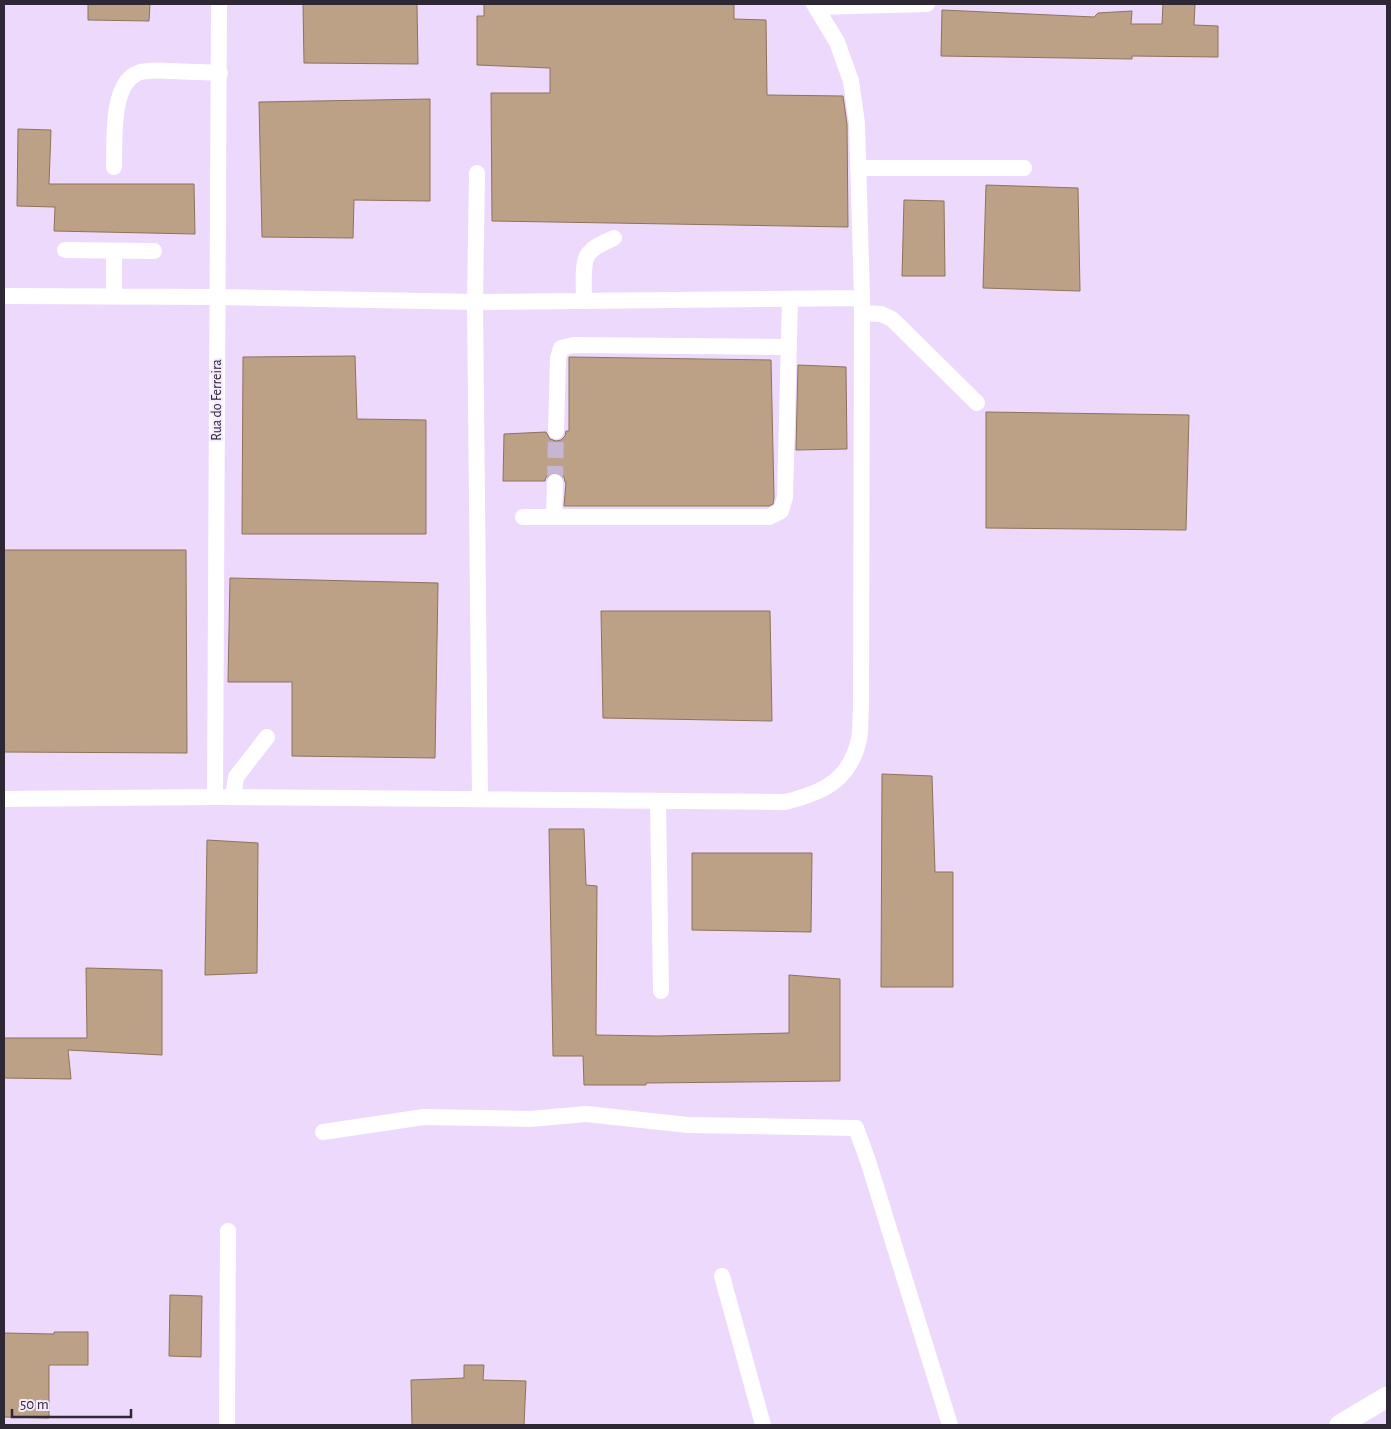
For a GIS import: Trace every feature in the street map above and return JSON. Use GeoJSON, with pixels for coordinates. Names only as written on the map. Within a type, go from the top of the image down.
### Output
{"type":"FeatureCollection","features":[{"type":"Feature","properties":{"kind":"main road"},"geometry":{"type":"LineString","coordinates":[[1340,1425],[1382,1400]]}},
{"type":"Feature","properties":{"kind":"main road"},"geometry":{"type":"LineString","coordinates":[[1368,1425],[1382,1400]]}},
{"type":"Feature","properties":{"kind":"street","name":"Rua do Ferreira"},"geometry":{"type":"LineString","coordinates":[[215,797],[219,4]]}},
{"type":"Feature","properties":{"kind":"street"},"geometry":{"type":"LineString","coordinates":[[815,5],[927,4]]}},
{"type":"Feature","properties":{"kind":"street"},"geometry":{"type":"LineString","coordinates":[[4,799],[233,797],[785,802],[809,796],[829,786],[842,775],[854,757],[859,738],[861,708],[862,305],[857,123],[851,81],[837,42],[815,5]]}},
{"type":"Feature","properties":{"kind":"street"},"geometry":{"type":"LineString","coordinates":[[114,167],[116,109],[128,81],[137,74],[150,71],[220,73]]}},
{"type":"Feature","properties":{"kind":"street"},"geometry":{"type":"LineString","coordinates":[[858,168],[1024,168]]}},
{"type":"Feature","properties":{"kind":"street"},"geometry":{"type":"LineString","coordinates":[[477,173],[475,302],[480,800]]}},
{"type":"Feature","properties":{"kind":"street"},"geometry":{"type":"LineString","coordinates":[[584,300],[584,266],[588,255],[597,247],[614,238]]}},
{"type":"Feature","properties":{"kind":"street"},"geometry":{"type":"LineString","coordinates":[[65,250],[154,251]]}},
{"type":"Feature","properties":{"kind":"street"},"geometry":{"type":"LineString","coordinates":[[114,251],[114,296]]}},
{"type":"Feature","properties":{"kind":"street"},"geometry":{"type":"LineString","coordinates":[[4,296],[218,297],[475,302],[790,299],[862,305],[892,319],[977,403]]}},
{"type":"Feature","properties":{"kind":"street"},"geometry":{"type":"LineString","coordinates":[[523,517],[769,517],[781,511],[785,497],[790,299]]}},
{"type":"Feature","properties":{"kind":"street"},"geometry":{"type":"LineString","coordinates":[[556,432],[558,358],[561,348],[574,345],[789,347]]}},
{"type":"Feature","properties":{"kind":"street"},"geometry":{"type":"LineString","coordinates":[[554,517],[555,482]]}},
{"type":"Feature","properties":{"kind":"street"},"geometry":{"type":"LineString","coordinates":[[233,797],[236,777],[267,737]]}},
{"type":"Feature","properties":{"kind":"street"},"geometry":{"type":"LineString","coordinates":[[658,801],[661,991]]}},
{"type":"Feature","properties":{"kind":"street"},"geometry":{"type":"LineString","coordinates":[[323,1132],[424,1117],[530,1120],[586,1114],[688,1125],[856,1128],[950,1425]]}},
{"type":"Feature","properties":{"kind":"street"},"geometry":{"type":"LineString","coordinates":[[227,1425],[228,1231]]}},
{"type":"Feature","properties":{"kind":"street"},"geometry":{"type":"LineString","coordinates":[[722,1276],[763,1425]]}},
{"type":"Feature","properties":{"kind":"building"},"geometry":{"type":"Polygon","coordinates":[[[88,4],[150,4],[149,21],[88,20],[88,4]]]}},
{"type":"Feature","properties":{"kind":"building"},"geometry":{"type":"Polygon","coordinates":[[[303,4],[417,4],[418,64],[304,63],[303,4]]]}},
{"type":"Feature","properties":{"kind":"building"},"geometry":{"type":"Polygon","coordinates":[[[484,4],[734,4],[734,19],[766,20],[767,95],[843,96],[847,124],[848,227],[492,221],[491,93],[550,93],[550,68],[477,65],[477,16],[484,16],[484,4]]]}},
{"type":"Feature","properties":{"kind":"building"},"geometry":{"type":"Polygon","coordinates":[[[1163,4],[1195,4],[1194,25],[1218,26],[1218,57],[1132,56],[1132,59],[941,56],[942,10],[1094,17],[1098,13],[1132,11],[1131,24],[1162,24],[1163,4]]]}},
{"type":"Feature","properties":{"kind":"building"},"geometry":{"type":"Polygon","coordinates":[[[430,99],[430,201],[354,200],[353,238],[262,237],[259,102],[430,99]]]}},
{"type":"Feature","properties":{"kind":"building"},"geometry":{"type":"Polygon","coordinates":[[[18,129],[51,130],[49,184],[194,184],[195,234],[54,231],[55,207],[17,206],[18,129]]]}},
{"type":"Feature","properties":{"kind":"building"},"geometry":{"type":"Polygon","coordinates":[[[986,185],[1078,188],[1080,291],[983,288],[986,185]]]}},
{"type":"Feature","properties":{"kind":"building"},"geometry":{"type":"Polygon","coordinates":[[[904,200],[944,201],[945,276],[902,276],[904,200]]]}},
{"type":"Feature","properties":{"kind":"building"},"geometry":{"type":"Polygon","coordinates":[[[355,356],[357,419],[426,420],[426,534],[242,534],[243,357],[355,356]]]}},
{"type":"Feature","properties":{"kind":"building"},"geometry":{"type":"Polygon","coordinates":[[[569,357],[771,360],[773,504],[769,506],[564,506],[566,482],[560,473],[550,473],[545,481],[503,481],[504,434],[546,432],[550,439],[556,441],[561,440],[565,436],[566,431],[569,431],[569,357]]]}},
{"type":"Feature","properties":{"kind":"building"},"geometry":{"type":"Polygon","coordinates":[[[798,365],[846,367],[847,449],[796,450],[798,365]]]}},
{"type":"Feature","properties":{"kind":"building"},"geometry":{"type":"Polygon","coordinates":[[[986,412],[1189,415],[1186,530],[986,528],[986,412]]]}},
{"type":"Feature","properties":{"kind":"building"},"geometry":{"type":"Polygon","coordinates":[[[4,550],[186,550],[187,753],[4,752],[4,550]]]}},
{"type":"Feature","properties":{"kind":"building"},"geometry":{"type":"Polygon","coordinates":[[[230,578],[438,583],[435,758],[292,756],[292,682],[228,682],[230,578]]]}},
{"type":"Feature","properties":{"kind":"building"},"geometry":{"type":"Polygon","coordinates":[[[601,611],[770,611],[772,721],[603,718],[601,611]]]}},
{"type":"Feature","properties":{"kind":"building"},"geometry":{"type":"Polygon","coordinates":[[[882,774],[932,776],[935,872],[953,872],[953,987],[881,987],[882,774]]]}},
{"type":"Feature","properties":{"kind":"building"},"geometry":{"type":"Polygon","coordinates":[[[549,829],[584,829],[586,885],[597,886],[596,1035],[658,1036],[789,1033],[789,975],[840,979],[840,1081],[584,1085],[583,1056],[553,1056],[549,829]]]}},
{"type":"Feature","properties":{"kind":"building"},"geometry":{"type":"Polygon","coordinates":[[[207,840],[258,843],[257,973],[205,975],[207,840]]]}},
{"type":"Feature","properties":{"kind":"building"},"geometry":{"type":"Polygon","coordinates":[[[692,853],[812,853],[811,932],[692,930],[692,853]]]}},
{"type":"Feature","properties":{"kind":"building"},"geometry":{"type":"Polygon","coordinates":[[[86,968],[162,970],[162,1055],[68,1050],[71,1079],[4,1078],[4,1038],[87,1038],[86,968]]]}},
{"type":"Feature","properties":{"kind":"building"},"geometry":{"type":"Polygon","coordinates":[[[170,1295],[202,1296],[201,1357],[169,1356],[170,1295]]]}},
{"type":"Feature","properties":{"kind":"building"},"geometry":{"type":"Polygon","coordinates":[[[54,1332],[88,1332],[88,1365],[49,1365],[49,1418],[4,1417],[4,1333],[54,1334],[54,1332]]]}},
{"type":"Feature","properties":{"kind":"building"},"geometry":{"type":"Polygon","coordinates":[[[464,1365],[484,1365],[483,1380],[526,1381],[524,1425],[412,1425],[411,1380],[464,1378],[464,1365]]]}},
{"type":"Feature","properties":{"kind":"tunnel"},"geometry":{"type":"LineString","coordinates":[[555,482],[556,431]]}}]}
